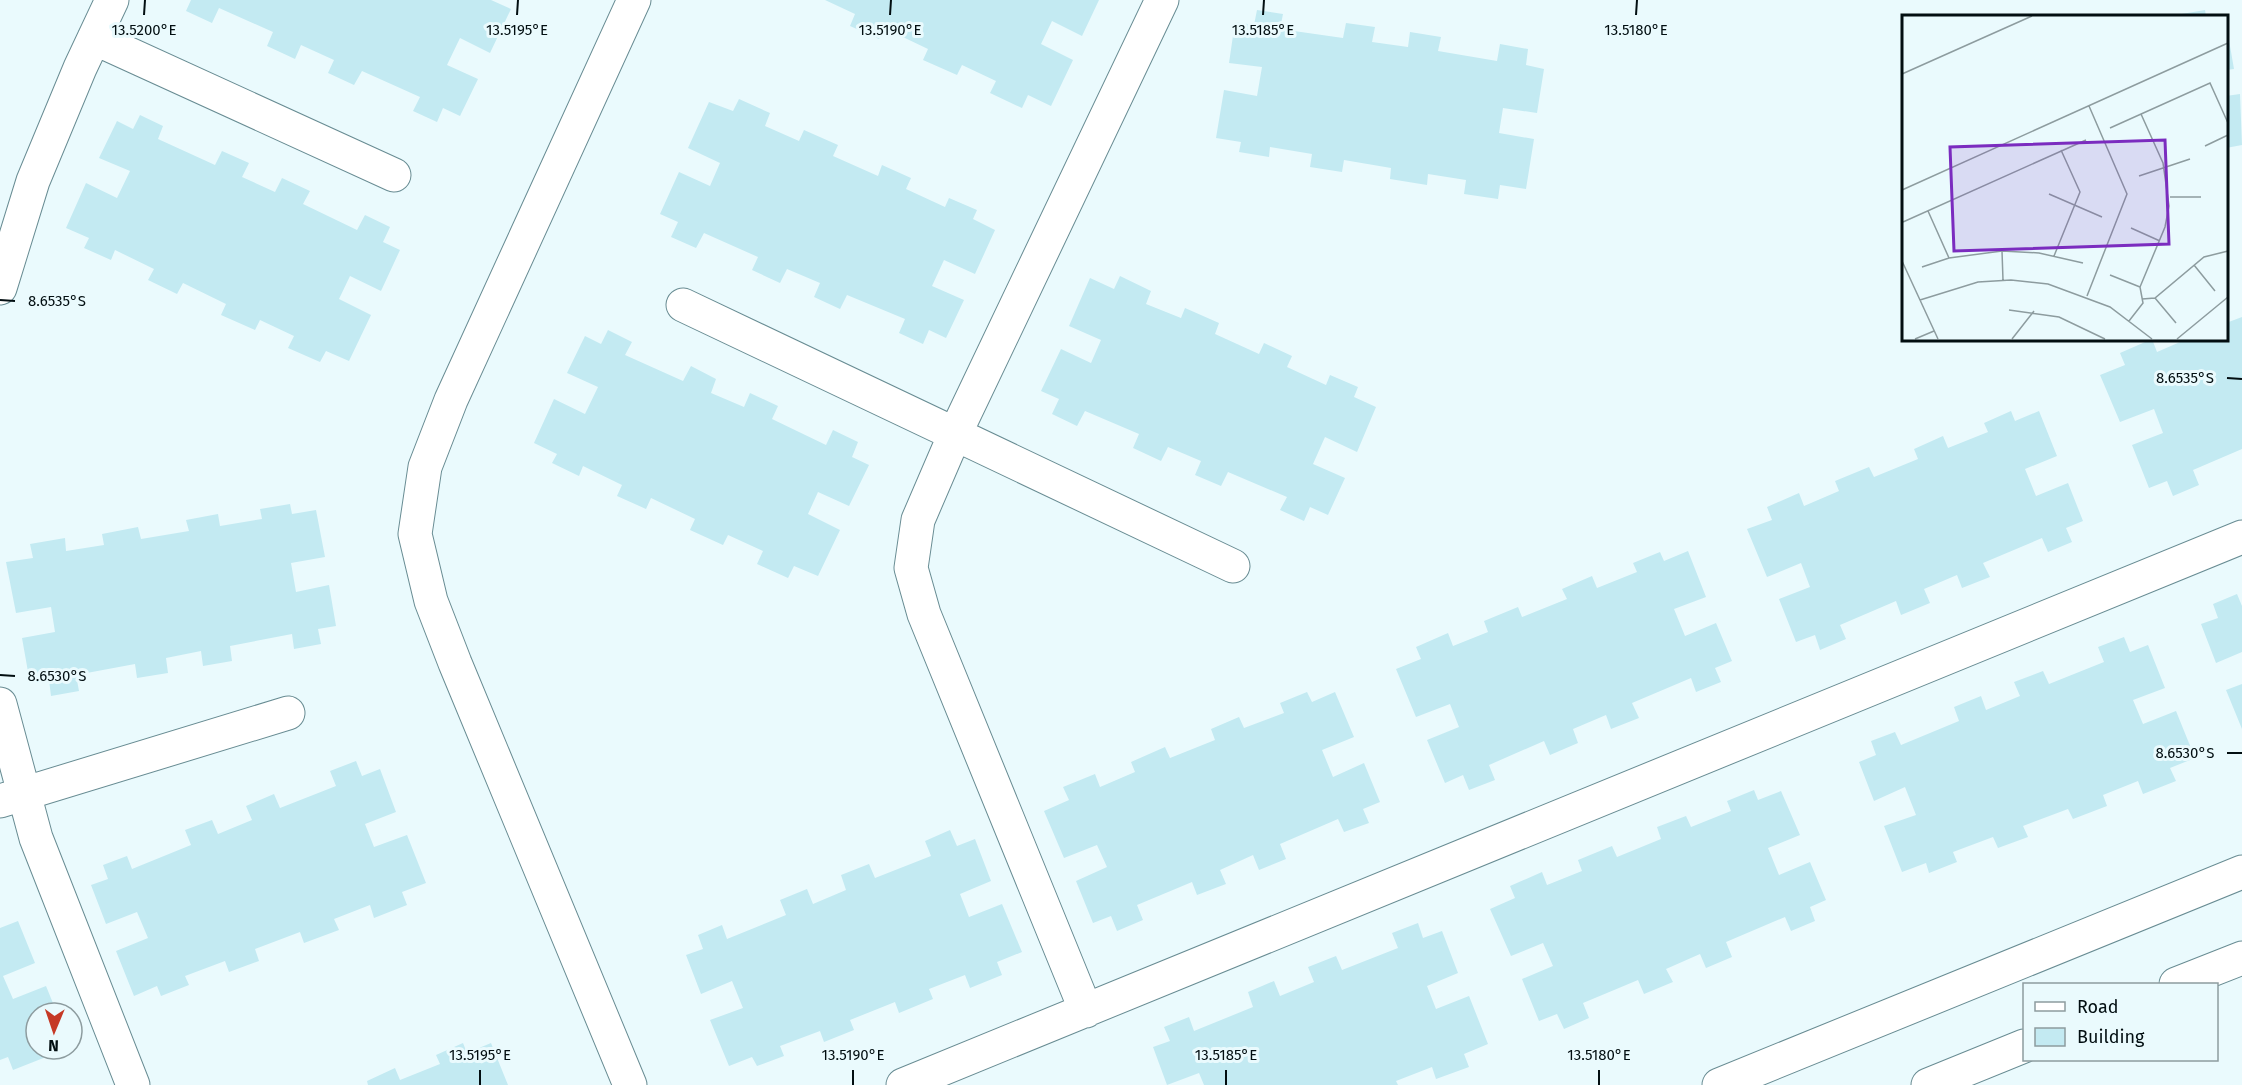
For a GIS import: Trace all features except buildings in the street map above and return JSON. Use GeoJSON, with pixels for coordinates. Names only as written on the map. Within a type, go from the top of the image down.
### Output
{"type":"FeatureCollection","features":[{"type":"Feature","properties":{"kind":"street"},"geometry":{"type":"LineString","coordinates":[[0,288],[33,181],[112,0]]}},
{"type":"Feature","properties":{"kind":"street"},"geometry":{"type":"LineString","coordinates":[[630,1085],[455,663],[431,601],[416,534],[425,466],[452,400],[634,0]]}},
{"type":"Feature","properties":{"kind":"street"},"geometry":{"type":"LineString","coordinates":[[1086,1011],[924,614],[911,568],[918,520],[955,434],[1162,0]]}},
{"type":"Feature","properties":{"kind":"street"},"geometry":{"type":"LineString","coordinates":[[94,38],[394,175]]}},
{"type":"Feature","properties":{"kind":"street"},"geometry":{"type":"LineString","coordinates":[[683,305],[1233,566]]}},
{"type":"Feature","properties":{"kind":"street"},"geometry":{"type":"LineString","coordinates":[[903,1085],[2242,537]]}},
{"type":"Feature","properties":{"kind":"street"},"geometry":{"type":"LineString","coordinates":[[0,704],[12,797],[36,838],[133,1085]]}},
{"type":"Feature","properties":{"kind":"street"},"geometry":{"type":"LineString","coordinates":[[12,797],[288,713]]}},
{"type":"Feature","properties":{"kind":"street"},"geometry":{"type":"LineString","coordinates":[[1719,1085],[2242,872]]}},
{"type":"Feature","properties":{"kind":"street"},"geometry":{"type":"LineString","coordinates":[[2179,983],[2242,958]]}},
{"type":"Feature","properties":{"kind":"street"},"geometry":{"type":"LineString","coordinates":[[1928,1085],[2023,1047]]}}]}
